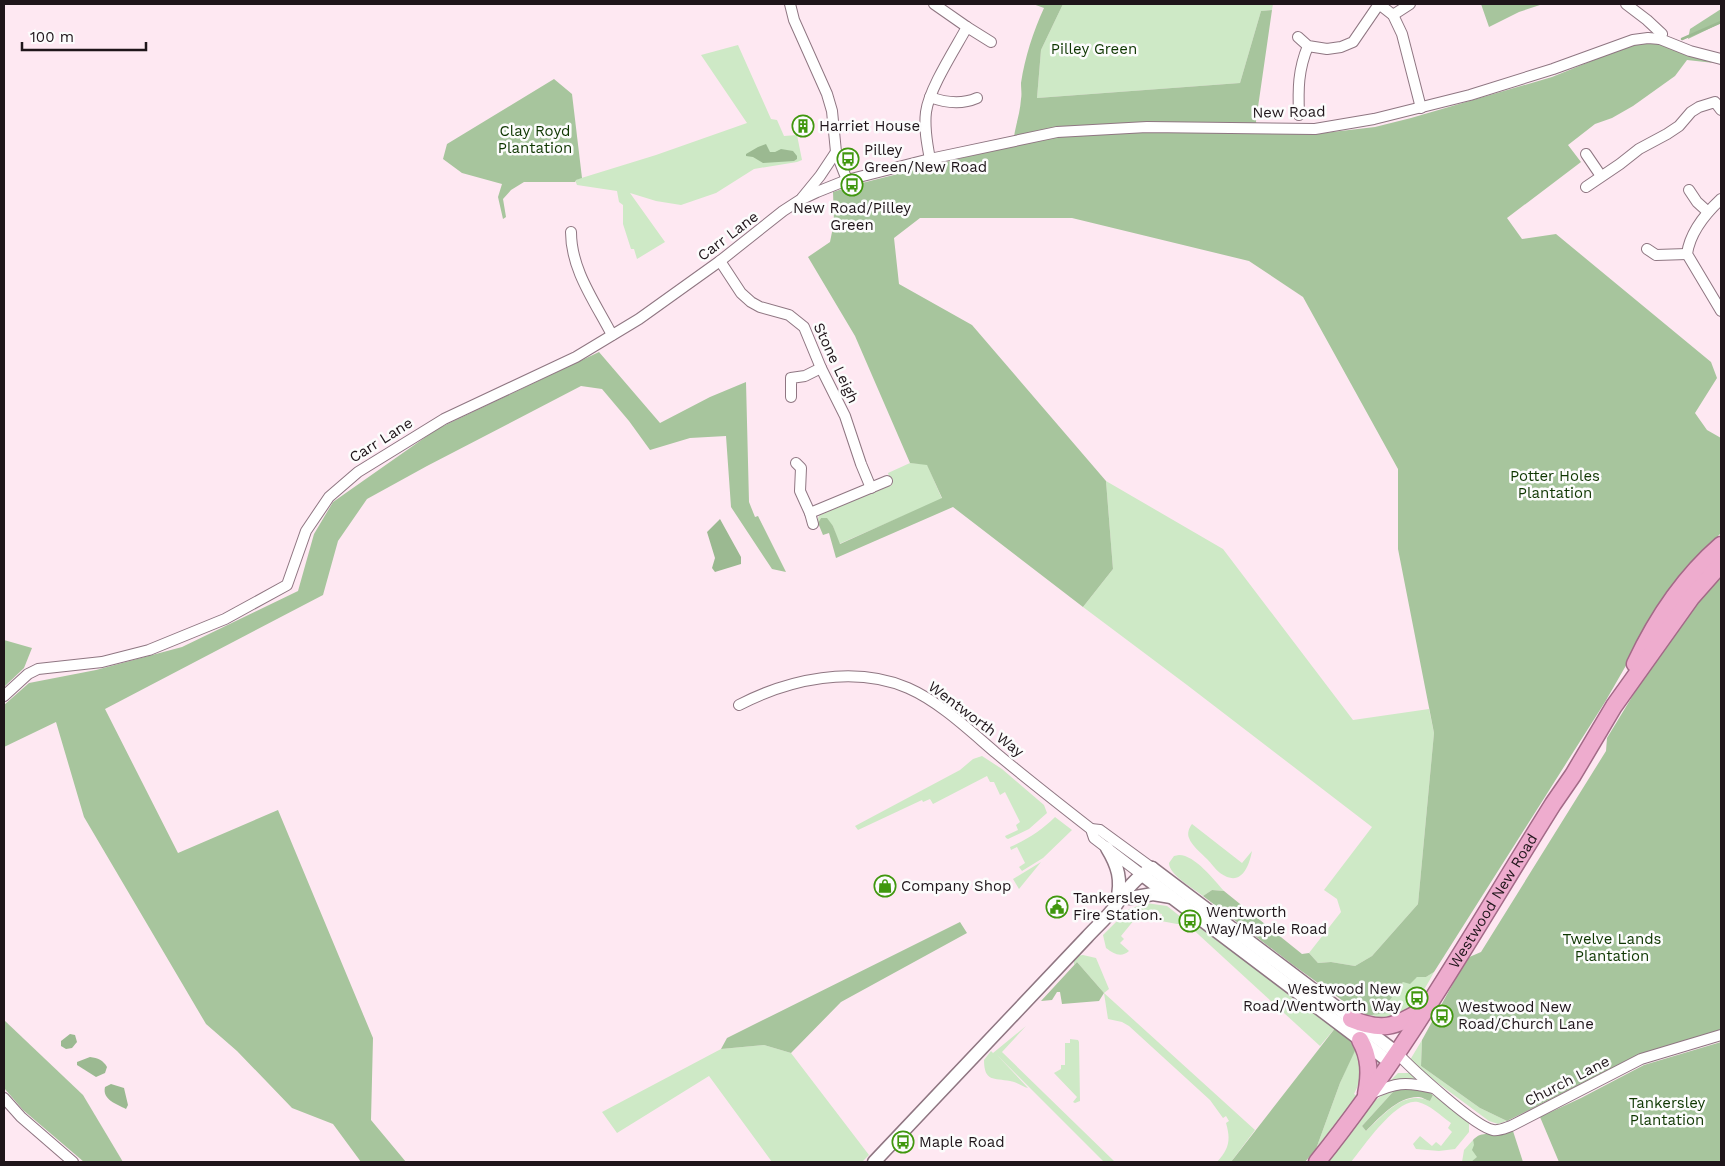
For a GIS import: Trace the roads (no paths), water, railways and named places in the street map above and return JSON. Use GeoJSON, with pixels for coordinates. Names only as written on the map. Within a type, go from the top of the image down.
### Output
{"type":"FeatureCollection","features":[{"type":"Feature","properties":{"kind":"highway","name":"Westwood New Road"},"geometry":{"type":"LineString","coordinates":[[1614,706],[1650,632],[1667,607],[1706,558],[1721,545]]}},
{"type":"Feature","properties":{"kind":"highway","name":"Westwood New Road"},"geometry":{"type":"LineString","coordinates":[[1317,1162],[1394,1058],[1573,775],[1614,706],[1691,598],[1721,564]]}},
{"type":"Feature","properties":{"kind":"highway"},"geometry":{"type":"LineString","coordinates":[[1351,1019],[1366,1025],[1382,1027],[1400,1022],[1426,1008]]}},
{"type":"Feature","properties":{"kind":"highway"},"geometry":{"type":"LineString","coordinates":[[1360,1040],[1369,1062],[1370,1075],[1367,1096]]}},
{"type":"Feature","properties":{"kind":"street"},"geometry":{"type":"LineString","coordinates":[[790,4],[794,20],[827,94],[832,111],[836,152],[847,180]]}},
{"type":"Feature","properties":{"kind":"street"},"geometry":{"type":"LineString","coordinates":[[934,4],[991,42]]}},
{"type":"Feature","properties":{"kind":"street"},"geometry":{"type":"LineString","coordinates":[[1298,37],[1308,46],[1341,47],[1353,42],[1379,4],[1393,15],[1402,34],[1421,108]]}},
{"type":"Feature","properties":{"kind":"street"},"geometry":{"type":"LineString","coordinates":[[1393,15],[1410,4]]}},
{"type":"Feature","properties":{"kind":"street"},"geometry":{"type":"LineString","coordinates":[[1626,4],[1648,20],[1662,34],[1660,39]]}},
{"type":"Feature","properties":{"kind":"street"},"geometry":{"type":"LineString","coordinates":[[930,159],[925,129],[926,112],[930,98],[966,27]]}},
{"type":"Feature","properties":{"kind":"street","name":"New Road"},"geometry":{"type":"LineString","coordinates":[[847,180],[930,159],[1057,132],[1148,127],[1315,128],[1355,122],[1470,95],[1553,69],[1633,40],[1660,39],[1690,51],[1721,59]]}},
{"type":"Feature","properties":{"kind":"street"},"geometry":{"type":"LineString","coordinates":[[1299,115],[1298,86],[1302,62],[1308,46]]}},
{"type":"Feature","properties":{"kind":"street"},"geometry":{"type":"LineString","coordinates":[[930,98],[955,103],[968,102],[976,98]]}},
{"type":"Feature","properties":{"kind":"street"},"geometry":{"type":"LineString","coordinates":[[1586,187],[1639,149],[1673,130],[1699,107],[1715,102],[1721,110]]}},
{"type":"Feature","properties":{"kind":"street","name":"Carr Lane"},"geometry":{"type":"LineString","coordinates":[[4,696],[28,674],[38,669],[102,662],[149,650],[225,619],[287,585],[306,531],[329,497],[358,472],[444,419],[576,357],[639,319],[720,262],[800,200],[820,176],[836,152]]}},
{"type":"Feature","properties":{"kind":"street"},"geometry":{"type":"LineString","coordinates":[[1586,154],[1601,176]]}},
{"type":"Feature","properties":{"kind":"street","name":"Carr Lane"},"geometry":{"type":"LineString","coordinates":[[800,200],[847,180]]}},
{"type":"Feature","properties":{"kind":"street"},"geometry":{"type":"LineString","coordinates":[[1689,190],[1697,202],[1708,212]]}},
{"type":"Feature","properties":{"kind":"street"},"geometry":{"type":"LineString","coordinates":[[1721,199],[1708,212],[1694,232],[1689,242],[1687,254],[1721,311]]}},
{"type":"Feature","properties":{"kind":"street"},"geometry":{"type":"LineString","coordinates":[[571,232],[571,246],[579,274],[612,335]]}},
{"type":"Feature","properties":{"kind":"street"},"geometry":{"type":"LineString","coordinates":[[1648,249],[1656,255],[1687,254]]}},
{"type":"Feature","properties":{"kind":"street","name":"Stone Leigh"},"geometry":{"type":"LineString","coordinates":[[720,262],[742,293],[751,302],[769,310],[789,315],[804,327],[821,368],[845,416],[871,488]]}},
{"type":"Feature","properties":{"kind":"street"},"geometry":{"type":"LineString","coordinates":[[792,397],[791,378],[805,376],[821,368]]}},
{"type":"Feature","properties":{"kind":"street"},"geometry":{"type":"LineString","coordinates":[[796,463],[801,468],[800,491],[813,524]]}},
{"type":"Feature","properties":{"kind":"street"},"geometry":{"type":"LineString","coordinates":[[810,513],[887,481]]}},
{"type":"Feature","properties":{"kind":"street","name":"Wentworth Way"},"geometry":{"type":"LineString","coordinates":[[739,705],[762,694],[825,677],[880,680],[907,688],[940,708],[1090,829],[1094,838],[1107,848],[1147,874],[1351,1019],[1394,1058]]}},
{"type":"Feature","properties":{"kind":"street","name":"Wentworth Way"},"geometry":{"type":"LineString","coordinates":[[1090,829],[1100,830],[1174,898],[1360,1040],[1394,1058]]}},
{"type":"Feature","properties":{"kind":"street"},"geometry":{"type":"LineString","coordinates":[[1107,848],[1117,866],[1119,875],[1120,884],[1116,905]]}},
{"type":"Feature","properties":{"kind":"street"},"geometry":{"type":"LineString","coordinates":[[1130,898],[1147,874]]}},
{"type":"Feature","properties":{"kind":"street"},"geometry":{"type":"LineString","coordinates":[[874,1162],[1116,905],[1122,895],[1147,874]]}},
{"type":"Feature","properties":{"kind":"street"},"geometry":{"type":"LineString","coordinates":[[1116,905],[1130,898],[1153,894],[1174,898]]}},
{"type":"Feature","properties":{"kind":"street","name":"Church Lane"},"geometry":{"type":"LineString","coordinates":[[1394,1058],[1482,1125],[1493,1130],[1502,1130],[1641,1059],[1721,1034]]}},
{"type":"Feature","properties":{"kind":"street","name":"Church Lane"},"geometry":{"type":"LineString","coordinates":[[1367,1096],[1387,1087],[1405,1083],[1419,1084],[1436,1089]]}},
{"type":"Feature","properties":{"kind":"street"},"geometry":{"type":"LineString","coordinates":[[4,1098],[21,1117],[73,1162]]}},
{"type":"Feature","properties":{"kind":"waterway"},"geometry":{"type":"LineString","coordinates":[[1682,39],[1721,22]]}},
{"type":"Feature","properties":{"kind":"place","name":"Harriet House"},"geometry":{"type":"Point","coordinates":[803,126]}},
{"type":"Feature","properties":{"kind":"place","name":"Pilley Green/New Road"},"geometry":{"type":"Point","coordinates":[848,159]}},
{"type":"Feature","properties":{"kind":"place","name":"New Road/Pilley Green"},"geometry":{"type":"Point","coordinates":[852,185]}},
{"type":"Feature","properties":{"kind":"place","name":"Company Shop"},"geometry":{"type":"Point","coordinates":[885,886]}},
{"type":"Feature","properties":{"kind":"place","name":"Tankersley Fire Station."},"geometry":{"type":"Point","coordinates":[1057,907]}},
{"type":"Feature","properties":{"kind":"place","name":"Wentworth Way/Maple Road"},"geometry":{"type":"Point","coordinates":[1190,921]}},
{"type":"Feature","properties":{"kind":"place","name":"Westwood New Road/Wentworth Way"},"geometry":{"type":"Point","coordinates":[1417,998]}},
{"type":"Feature","properties":{"kind":"place","name":"Westwood New Road/Church Lane"},"geometry":{"type":"Point","coordinates":[1442,1016]}},
{"type":"Feature","properties":{"kind":"place","name":"Maple Road"},"geometry":{"type":"Point","coordinates":[903,1142]}},
{"type":"Feature","properties":{"kind":"park label","name":"Pilley Green"},"geometry":{"type":"Point","coordinates":[1094,49]}},
{"type":"Feature","properties":{"kind":"park label","name":"Clay Royd Plantation"},"geometry":{"type":"Point","coordinates":[535,140]}},
{"type":"Feature","properties":{"kind":"park label","name":"Potter Holes Plantation"},"geometry":{"type":"Point","coordinates":[1555,484]}},
{"type":"Feature","properties":{"kind":"park label","name":"Twelve Lands Plantation"},"geometry":{"type":"Point","coordinates":[1612,948]}},
{"type":"Feature","properties":{"kind":"park label","name":"Tankersley Plantation"},"geometry":{"type":"Point","coordinates":[1667,1112]}}]}
